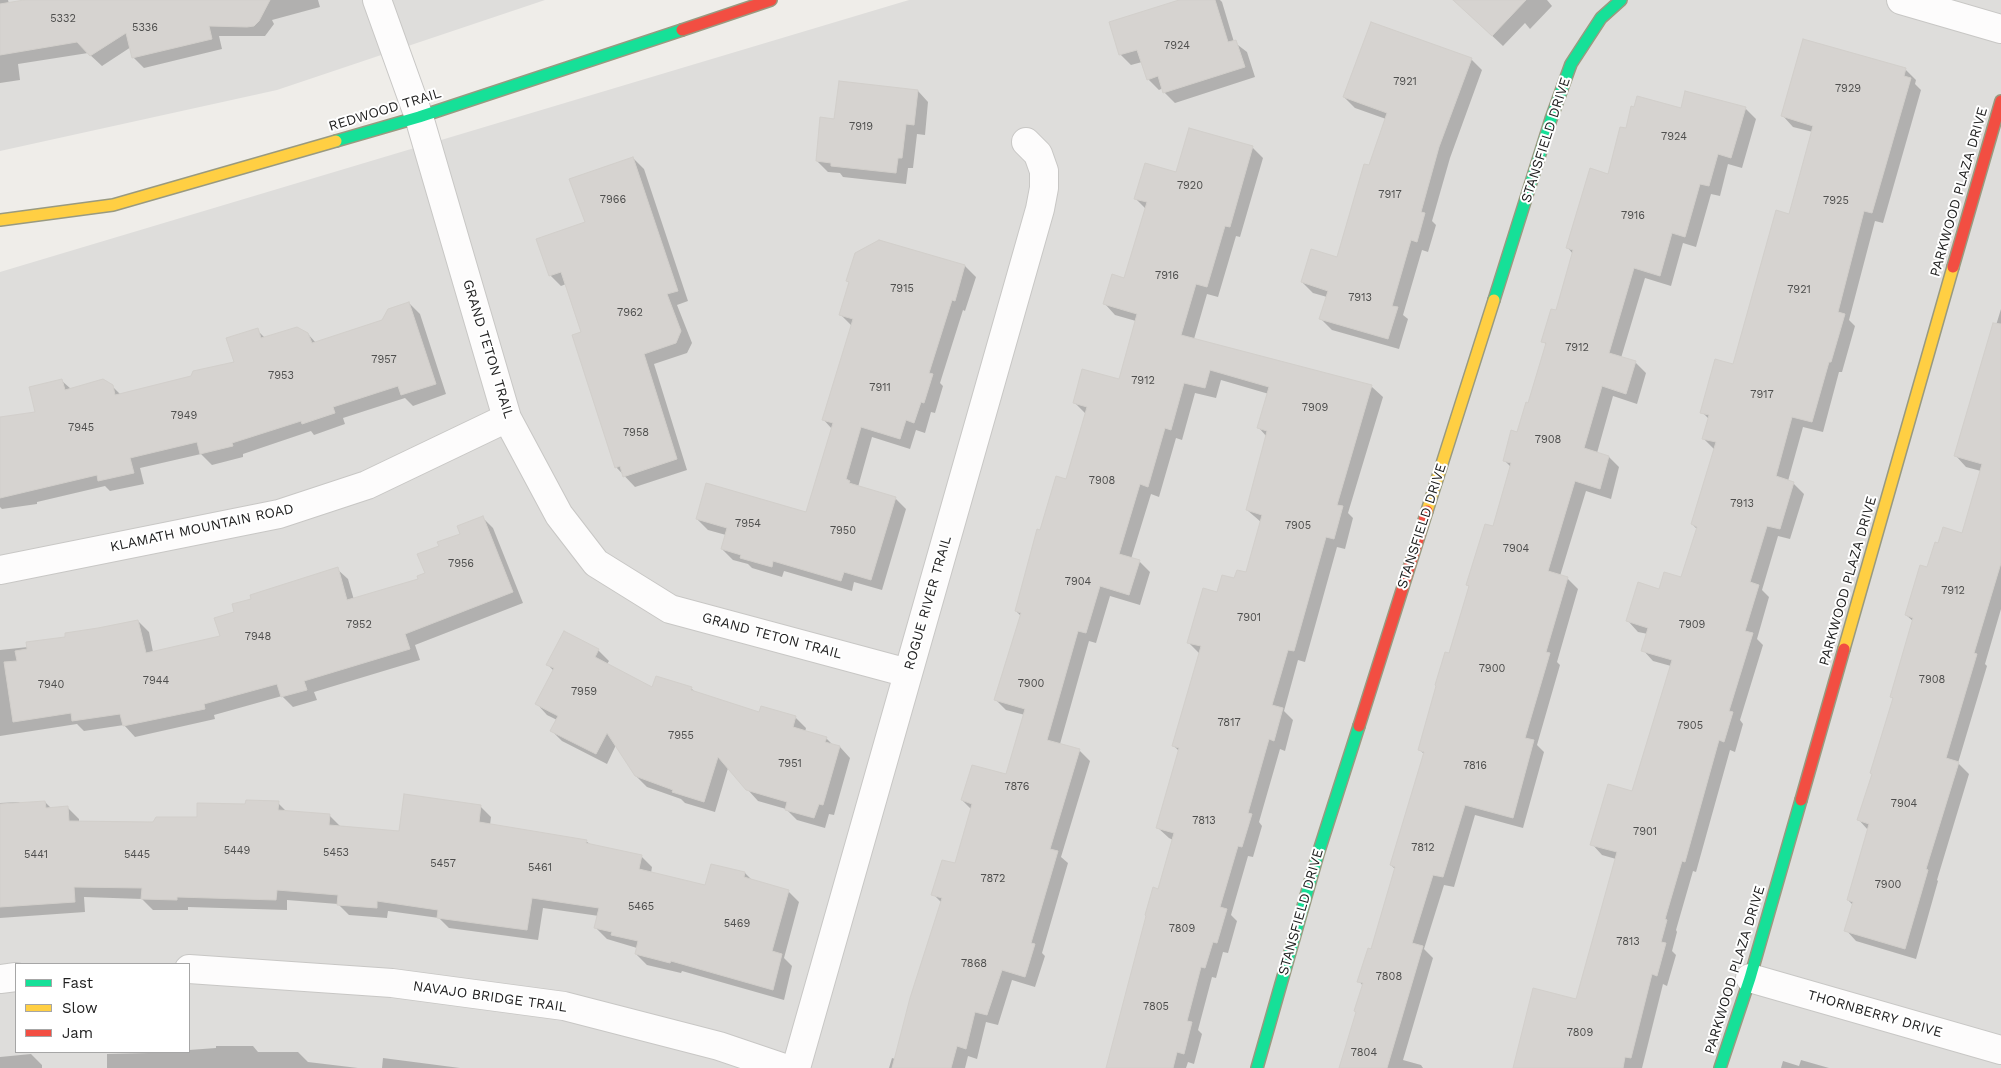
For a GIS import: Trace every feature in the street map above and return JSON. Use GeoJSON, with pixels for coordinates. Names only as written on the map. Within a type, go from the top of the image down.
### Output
{"type":"FeatureCollection","features":[{"type":"Feature","properties":{"kind":"street","name":"GRAND TETON TRAIL"},"geometry":{"type":"LineString","coordinates":[[377,0],[419,117],[508,418],[559,515],[596,563],[670,609],[908,673]]}},
{"type":"Feature","properties":{"kind":"street","name":"REDWOOD TRAIL"},"geometry":{"type":"LineString","coordinates":[[0,220],[113,205],[419,117],[771,0]]}},
{"type":"Feature","properties":{"kind":"street","name":"STANSFIELD DRIVE"},"geometry":{"type":"LineString","coordinates":[[1256,1068],[1318,854],[1571,64],[1601,18],[1621,0]]}},
{"type":"Feature","properties":{"kind":"street"},"geometry":{"type":"LineString","coordinates":[[1901,0],[2001,29]]}},
{"type":"Feature","properties":{"kind":"street","name":"PARKWOOD PLAZA DRIVE"},"geometry":{"type":"LineString","coordinates":[[1720,1068],[1750,978],[2001,101]]}},
{"type":"Feature","properties":{"kind":"street","name":"ROGUE RIVER TRAIL"},"geometry":{"type":"LineString","coordinates":[[796,1068],[1040,209],[1044,188],[1044,171],[1038,154],[1026,142]]}},
{"type":"Feature","properties":{"kind":"street","name":"KLAMATH MOUNTAIN ROAD"},"geometry":{"type":"LineString","coordinates":[[0,570],[279,514],[367,485],[508,418]]}},
{"type":"Feature","properties":{"kind":"street","name":"NAVAJO BRIDGE TRAIL"},"geometry":{"type":"LineString","coordinates":[[190,969],[392,983],[564,1006],[719,1046],[784,1068]]}},
{"type":"Feature","properties":{"kind":"street"},"geometry":{"type":"LineString","coordinates":[[0,979],[15,977]]}},
{"type":"Feature","properties":{"kind":"street","name":"THORNBERRY DRIVE"},"geometry":{"type":"LineString","coordinates":[[1750,978],[2001,1050]]}},
{"type":"Feature","properties":{"kind":"shaded area"},"geometry":{"type":"Polygon","coordinates":[[[0,0],[545,0],[277,90],[0,151],[0,0]]]}},
{"type":"Feature","properties":{"kind":"shaded area"},"geometry":{"type":"Polygon","coordinates":[[[909,0],[2001,0],[2001,1068],[0,1068],[0,272],[909,0]]]}},
{"type":"Feature","properties":{"kind":"building"},"geometry":{"type":"Polygon","coordinates":[[[24,0],[270,0],[259,21],[254,26],[209,26],[212,39],[132,58],[126,33],[90,56],[77,42],[0,55],[0,4],[24,0]]]}},
{"type":"Feature","properties":{"kind":"building"},"geometry":{"type":"Polygon","coordinates":[[[1179,0],[1215,0],[1228,42],[1236,40],[1245,67],[1163,93],[1158,76],[1147,80],[1137,50],[1119,55],[1109,22],[1179,0]]]}},
{"type":"Feature","properties":{"kind":"building"},"geometry":{"type":"Polygon","coordinates":[[[1453,0],[1526,0],[1492,36],[1453,0]]]}},
{"type":"Feature","properties":{"kind":"building"},"geometry":{"type":"Polygon","coordinates":[[[1371,22],[1472,58],[1439,147],[1421,212],[1425,213],[1417,242],[1411,240],[1392,306],[1398,307],[1388,339],[1319,319],[1328,291],[1301,282],[1311,249],[1337,257],[1364,164],[1369,165],[1387,113],[1343,97],[1371,22]]]}},
{"type":"Feature","properties":{"kind":"building"},"geometry":{"type":"Polygon","coordinates":[[[1803,39],[1906,68],[1904,76],[1911,78],[1872,213],[1864,211],[1838,312],[1845,314],[1812,422],[1792,417],[1776,476],[1794,482],[1780,529],[1767,526],[1750,582],[1759,585],[1745,631],[1753,633],[1729,711],[1733,712],[1724,742],[1719,740],[1685,862],[1682,861],[1665,919],[1667,920],[1661,942],[1666,943],[1657,976],[1652,974],[1631,1058],[1625,1057],[1623,1068],[1513,1068],[1533,988],[1576,999],[1617,852],[1590,845],[1608,784],[1632,791],[1672,660],[1641,651],[1648,628],[1626,621],[1638,582],[1659,589],[1664,572],[1681,577],[1697,527],[1691,524],[1716,442],[1702,439],[1709,415],[1700,413],[1715,359],[1733,364],[1776,210],[1789,214],[1813,126],[1781,116],[1803,39]]]}},
{"type":"Feature","properties":{"kind":"building"},"geometry":{"type":"Polygon","coordinates":[[[839,81],[918,90],[914,125],[906,124],[902,158],[898,158],[896,173],[831,166],[831,163],[816,161],[820,117],[834,119],[839,81]]]}},
{"type":"Feature","properties":{"kind":"building"},"geometry":{"type":"Polygon","coordinates":[[[1685,91],[1746,107],[1731,158],[1718,154],[1709,186],[1700,184],[1685,237],[1672,233],[1660,276],[1634,268],[1609,353],[1636,361],[1626,394],[1602,386],[1584,448],[1609,456],[1600,489],[1575,481],[1548,571],[1568,577],[1546,652],[1550,653],[1525,738],[1534,740],[1513,818],[1465,805],[1443,877],[1433,875],[1412,943],[1423,946],[1387,1068],[1339,1068],[1363,983],[1357,982],[1368,948],[1371,949],[1395,867],[1390,865],[1424,752],[1418,750],[1435,685],[1445,652],[1449,653],[1469,586],[1466,585],[1485,524],[1493,526],[1511,463],[1503,461],[1511,430],[1517,432],[1526,402],[1528,403],[1546,343],[1541,342],[1551,309],[1556,310],[1573,250],[1566,248],[1590,168],[1608,174],[1620,127],[1626,128],[1631,106],[1634,107],[1637,96],[1681,108],[1685,91]]]}},
{"type":"Feature","properties":{"kind":"building"},"geometry":{"type":"Polygon","coordinates":[[[1189,128],[1253,146],[1230,227],[1225,226],[1207,287],[1196,284],[1181,335],[1372,385],[1337,505],[1343,506],[1334,539],[1326,537],[1294,651],[1288,650],[1272,705],[1283,708],[1274,741],[1269,739],[1248,813],[1252,814],[1242,847],[1238,846],[1220,907],[1227,909],[1217,943],[1213,942],[1205,968],[1201,967],[1187,1021],[1192,1022],[1184,1054],[1177,1052],[1173,1068],[1106,1068],[1153,887],[1158,889],[1174,833],[1156,828],[1179,748],[1172,746],[1201,646],[1187,643],[1203,588],[1217,592],[1222,575],[1234,578],[1237,570],[1246,572],[1262,515],[1246,510],[1267,431],[1257,428],[1269,387],[1210,370],[1205,388],[1184,383],[1171,430],[1165,428],[1148,487],[1140,484],[1119,554],[1140,560],[1129,595],[1100,586],[1086,633],[1078,631],[1047,740],[1080,749],[1050,849],[1058,851],[1031,943],[1035,944],[1025,977],[1002,970],[987,1015],[975,1012],[966,1049],[957,1046],[951,1068],[892,1068],[910,998],[942,898],[931,895],[942,860],[955,863],[972,804],[961,800],[972,765],[1006,774],[1025,709],[994,700],[1021,613],[1015,611],[1037,529],[1040,530],[1056,476],[1066,479],[1087,407],[1073,403],[1082,369],[1119,379],[1137,314],[1103,304],[1112,274],[1124,278],[1147,202],[1134,199],[1145,163],[1176,172],[1189,128]]]}},
{"type":"Feature","properties":{"kind":"building"},"geometry":{"type":"Polygon","coordinates":[[[633,157],[678,291],[667,294],[681,331],[676,343],[644,354],[677,459],[623,477],[620,466],[615,468],[572,335],[581,332],[561,272],[549,276],[536,239],[585,222],[569,179],[633,157]]]}},
{"type":"Feature","properties":{"kind":"building"},"geometry":{"type":"Polygon","coordinates":[[[879,240],[965,265],[955,301],[952,300],[929,373],[933,374],[924,403],[921,402],[914,423],[906,420],[900,439],[861,427],[846,479],[850,481],[849,483],[896,497],[871,580],[844,572],[841,581],[773,561],[772,567],[740,558],[741,555],[721,549],[727,528],[696,519],[706,483],[806,512],[833,423],[822,420],[853,319],[839,315],[849,282],[846,281],[855,253],[879,240]]]}},
{"type":"Feature","properties":{"kind":"building"},"geometry":{"type":"Polygon","coordinates":[[[409,302],[436,384],[401,395],[398,386],[333,407],[335,413],[302,424],[301,421],[232,443],[233,446],[200,454],[197,442],[130,458],[134,473],[98,481],[97,475],[0,498],[0,417],[35,412],[29,387],[62,379],[65,390],[103,379],[113,385],[115,395],[191,376],[193,371],[234,362],[226,338],[258,328],[261,338],[297,327],[308,333],[312,343],[382,320],[388,309],[409,302]]]}},
{"type":"Feature","properties":{"kind":"building"},"geometry":{"type":"Polygon","coordinates":[[[1993,323],[2001,324],[2001,563],[1974,653],[1977,654],[1946,758],[1959,762],[1926,869],[1928,870],[1905,949],[1844,931],[1853,902],[1847,900],[1869,824],[1857,820],[1872,774],[1870,773],[1893,698],[1890,697],[1913,618],[1905,615],[1920,565],[1927,567],[1935,542],[1938,543],[1943,527],[1962,533],[1982,464],[1954,456],[1993,323]]]}},
{"type":"Feature","properties":{"kind":"building"},"geometry":{"type":"Polygon","coordinates":[[[483,516],[513,592],[405,634],[410,649],[304,681],[307,690],[281,697],[277,684],[204,704],[205,709],[123,726],[120,714],[72,721],[71,713],[13,722],[4,662],[17,661],[15,651],[27,649],[26,642],[65,637],[65,633],[138,620],[146,653],[220,636],[214,618],[234,612],[232,604],[251,599],[250,595],[338,567],[347,600],[418,579],[417,576],[425,573],[417,554],[439,546],[437,542],[460,534],[457,526],[483,516]]]}},
{"type":"Feature","properties":{"kind":"building"},"geometry":{"type":"Polygon","coordinates":[[[564,631],[599,649],[595,657],[652,687],[656,676],[692,687],[691,690],[759,712],[761,706],[796,716],[793,727],[827,737],[825,742],[840,746],[823,805],[819,804],[814,818],[785,810],[787,802],[746,790],[718,757],[704,802],[672,792],[673,790],[635,776],[607,733],[596,754],[550,731],[558,716],[535,704],[554,668],[546,665],[564,631]]]}},
{"type":"Feature","properties":{"kind":"building"},"geometry":{"type":"Polygon","coordinates":[[[404,794],[481,805],[479,822],[587,840],[586,843],[642,855],[639,869],[705,885],[711,864],[745,872],[744,877],[789,890],[772,951],[782,954],[773,990],[671,961],[670,963],[635,954],[638,941],[611,935],[612,932],[594,928],[599,908],[532,898],[527,930],[437,918],[438,910],[377,901],[377,908],[337,905],[338,895],[277,890],[276,900],[177,897],[177,900],[141,899],[142,888],[74,887],[75,902],[0,907],[0,804],[45,801],[46,808],[68,806],[69,821],[153,822],[156,817],[197,817],[197,803],[245,804],[246,800],[279,801],[278,810],[330,814],[329,825],[399,831],[404,794]]]}},
{"type":"Feature","properties":{"kind":"traffic: fast"},"geometry":{"type":"LineString","coordinates":[[1494,300],[1551,119],[1571,64],[1601,18],[1621,0]]}},
{"type":"Feature","properties":{"kind":"traffic: fast"},"geometry":{"type":"LineString","coordinates":[[336,141],[419,117],[682,30]]}},
{"type":"Feature","properties":{"kind":"traffic: fast"},"geometry":{"type":"LineString","coordinates":[[1257,1068],[1318,854],[1359,726]]}},
{"type":"Feature","properties":{"kind":"traffic: fast"},"geometry":{"type":"LineString","coordinates":[[1720,1068],[1750,978],[1801,800]]}},
{"type":"Feature","properties":{"kind":"traffic: slow"},"geometry":{"type":"LineString","coordinates":[[0,220],[113,205],[336,141]]}},
{"type":"Feature","properties":{"kind":"traffic: slow"},"geometry":{"type":"LineString","coordinates":[[1844,649],[1953,267]]}},
{"type":"Feature","properties":{"kind":"traffic: slow"},"geometry":{"type":"LineString","coordinates":[[1427,511],[1494,300]]}},
{"type":"Feature","properties":{"kind":"traffic: jam"},"geometry":{"type":"LineString","coordinates":[[682,30],[771,0]]}},
{"type":"Feature","properties":{"kind":"traffic: jam"},"geometry":{"type":"LineString","coordinates":[[1953,267],[2001,101]]}},
{"type":"Feature","properties":{"kind":"traffic: jam"},"geometry":{"type":"LineString","coordinates":[[1359,726],[1427,511]]}},
{"type":"Feature","properties":{"kind":"traffic: jam"},"geometry":{"type":"LineString","coordinates":[[1801,800],[1844,649]]}}]}
